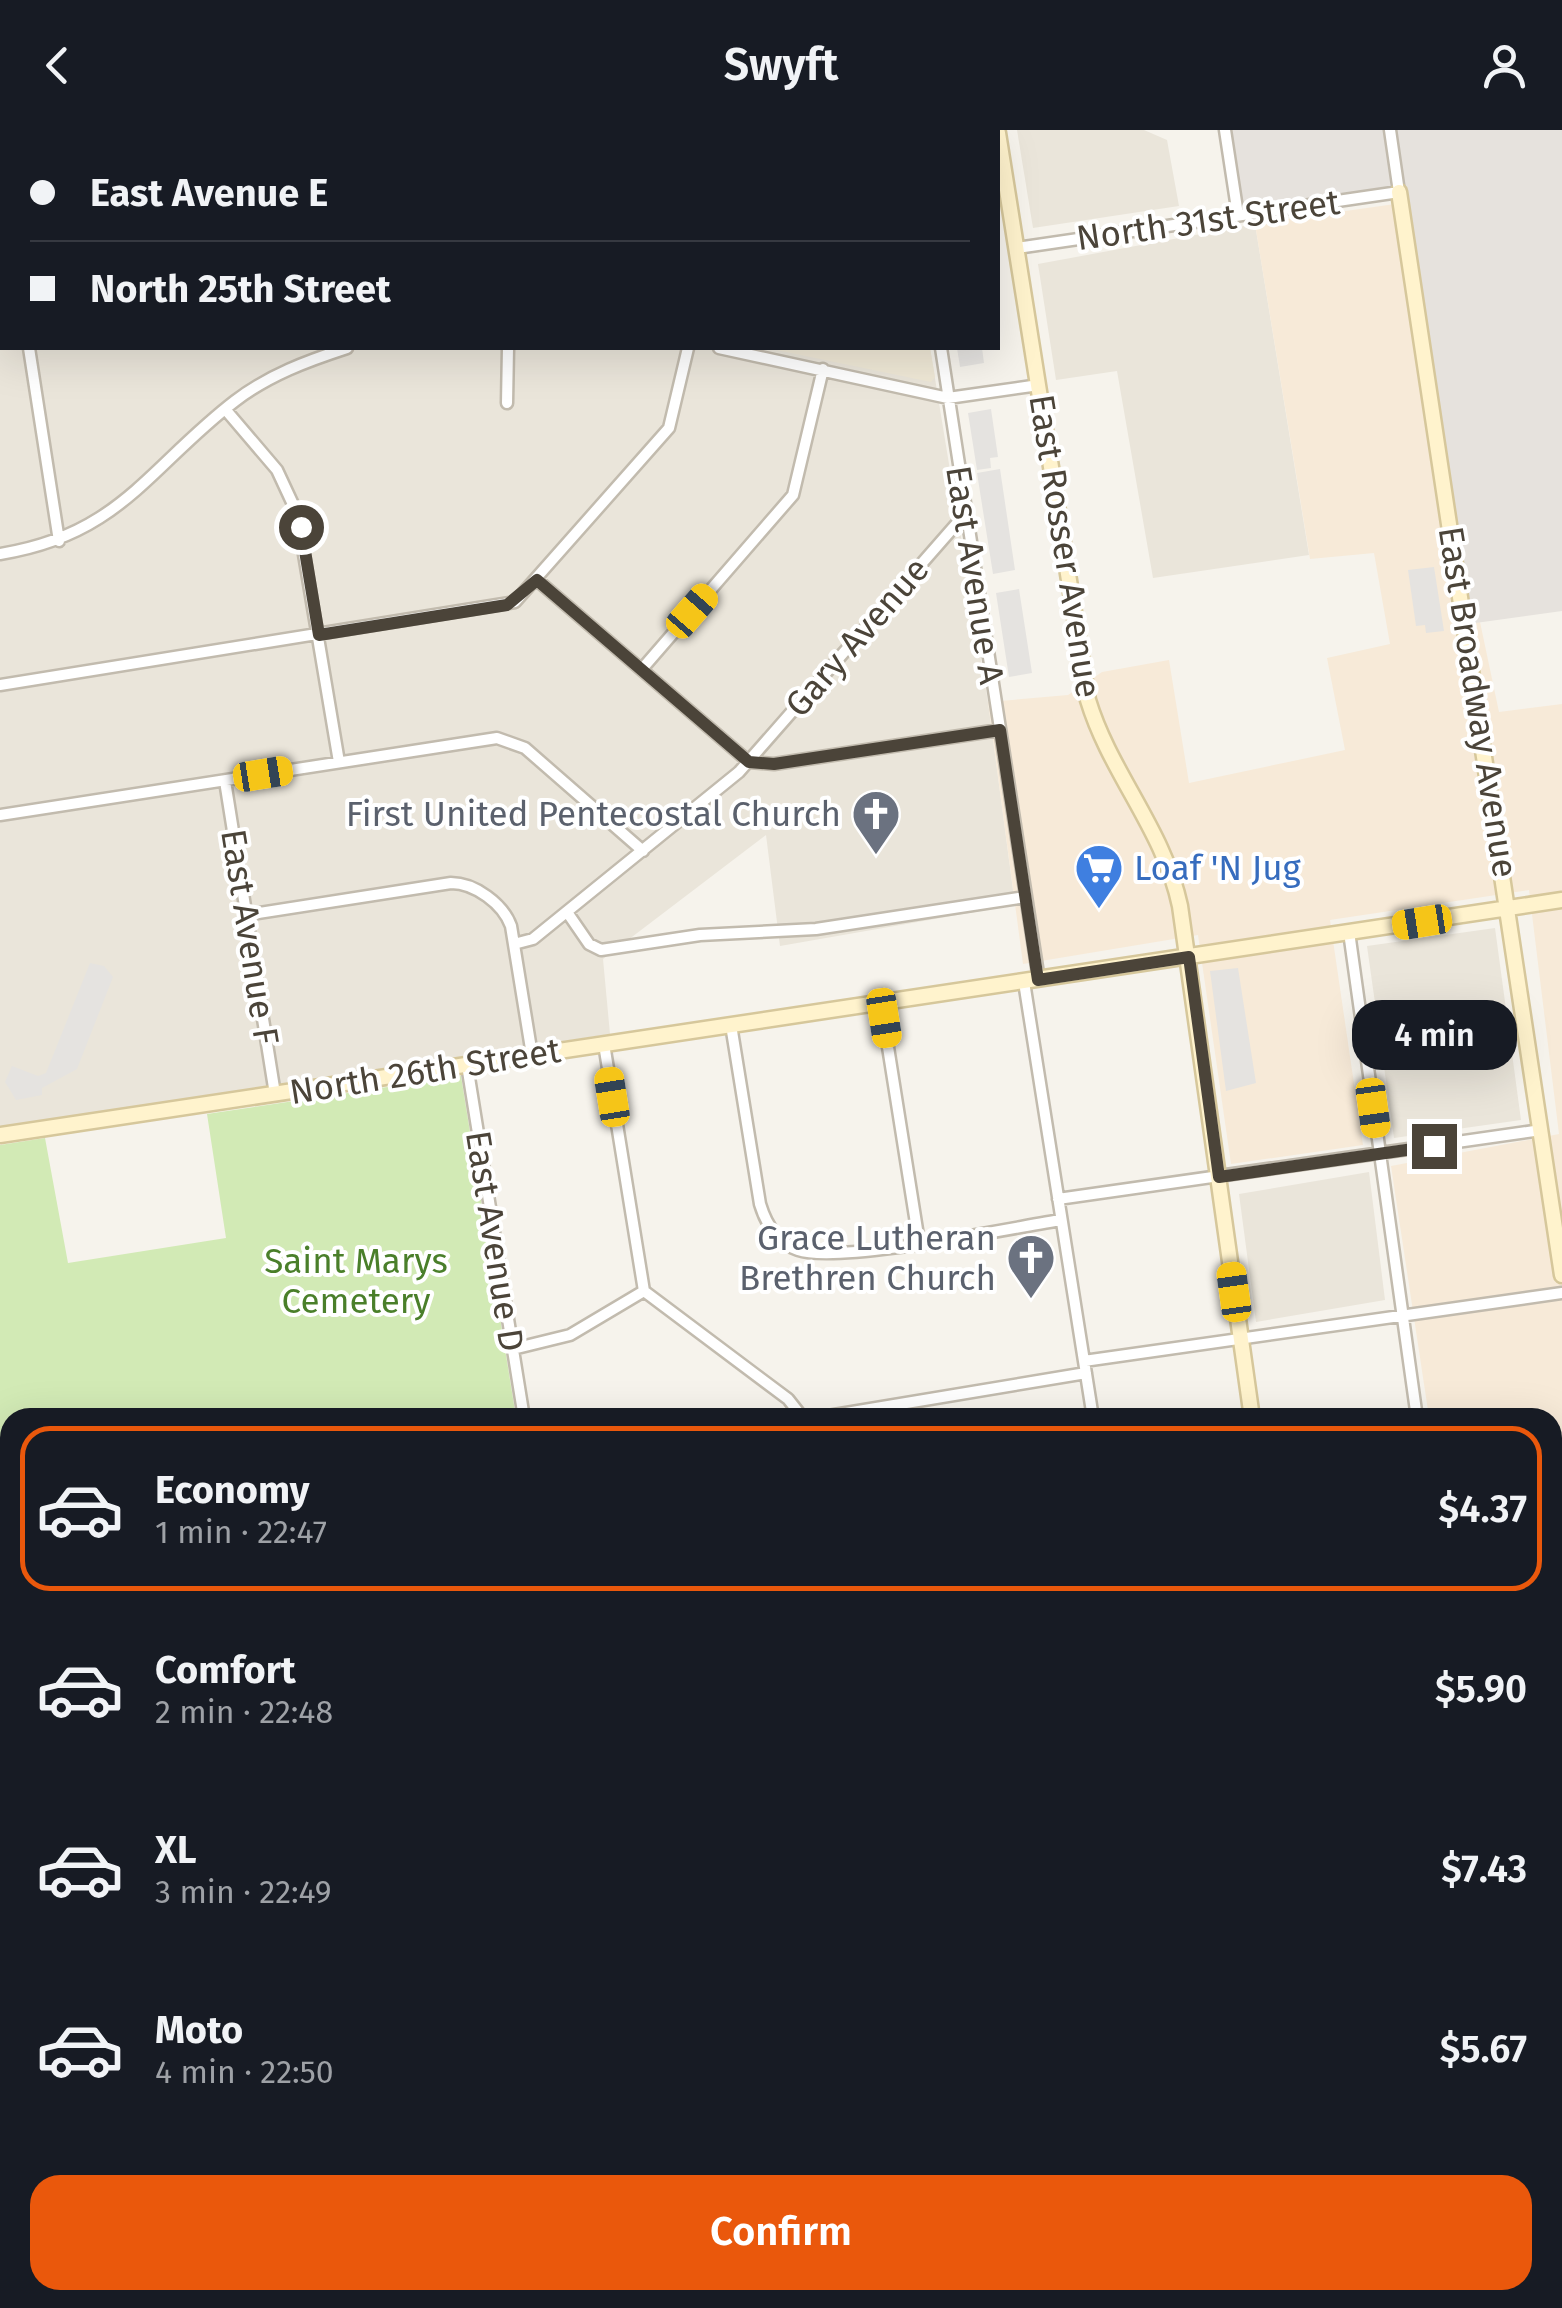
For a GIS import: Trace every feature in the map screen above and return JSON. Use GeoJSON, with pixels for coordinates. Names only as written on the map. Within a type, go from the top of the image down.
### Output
{"type":"FeatureCollection","features":[{"type":"Feature","properties":{"kind":"street"},"geometry":{"type":"LineString","coordinates":[[1225,130],[1238,216]]}},
{"type":"Feature","properties":{"kind":"street","name":"East Broadway Avenue"},"geometry":{"type":"LineString","coordinates":[[1390,130],[1510,908],[1562,1275]]}},
{"type":"Feature","properties":{"kind":"street","name":"East Rosser Avenue"},"geometry":{"type":"LineString","coordinates":[[1000,149],[1088,700],[1102,740],[1168,864],[1189,957],[1251,1408]]}},
{"type":"Feature","properties":{"kind":"street","name":"North 31st Street"},"geometry":{"type":"LineString","coordinates":[[1018,248],[1400,192]]}},
{"type":"Feature","properties":{"kind":"street"},"geometry":{"type":"LineString","coordinates":[[29,350],[59,540]]}},
{"type":"Feature","properties":{"kind":"street"},"geometry":{"type":"LineString","coordinates":[[0,554],[59,540],[124,503],[225,409],[280,373],[342,350]]}},
{"type":"Feature","properties":{"kind":"street"},"geometry":{"type":"LineString","coordinates":[[507,403],[508,350]]}},
{"type":"Feature","properties":{"kind":"street"},"geometry":{"type":"LineString","coordinates":[[0,685],[507,605],[537,580],[669,428],[688,350]]}},
{"type":"Feature","properties":{"kind":"street"},"geometry":{"type":"LineString","coordinates":[[728,350],[948,398],[1038,384]]}},
{"type":"Feature","properties":{"kind":"street","name":"East Avenue A"},"geometry":{"type":"LineString","coordinates":[[941,350],[1025,897],[1031,981],[1058,1200],[1091,1408]]}},
{"type":"Feature","properties":{"kind":"street"},"geometry":{"type":"LineString","coordinates":[[642,668],[793,495],[823,369]]}},
{"type":"Feature","properties":{"kind":"street"},"geometry":{"type":"LineString","coordinates":[[225,409],[268,457],[292,498],[304,542],[339,762]]}},
{"type":"Feature","properties":{"kind":"street","name":"Gary Avenue"},"geometry":{"type":"LineString","coordinates":[[514,944],[533,939],[749,762],[966,513]]}},
{"type":"Feature","properties":{"kind":"street"},"geometry":{"type":"LineString","coordinates":[[537,580],[749,762],[774,764],[1000,730]]}},
{"type":"Feature","properties":{"kind":"street"},"geometry":{"type":"LineString","coordinates":[[0,815],[505,738],[524,748],[643,851]]}},
{"type":"Feature","properties":{"kind":"street","name":"East Avenue F"},"geometry":{"type":"LineString","coordinates":[[225,780],[275,1094]]}},
{"type":"Feature","properties":{"kind":"street"},"geometry":{"type":"LineString","coordinates":[[246,916],[451,883],[466,884],[504,912],[514,944],[532,1055]]}},
{"type":"Feature","properties":{"kind":"street"},"geometry":{"type":"LineString","coordinates":[[567,912],[596,949],[690,937],[806,930],[1025,897]]}},
{"type":"Feature","properties":{"kind":"street","name":"North 26th Street"},"geometry":{"type":"LineString","coordinates":[[0,1135],[1562,900]]}},
{"type":"Feature","properties":{"kind":"street"},"geometry":{"type":"LineString","coordinates":[[1349,932],[1416,1408]]}},
{"type":"Feature","properties":{"kind":"street"},"geometry":{"type":"LineString","coordinates":[[881,1003],[919,1242]]}},
{"type":"Feature","properties":{"kind":"street"},"geometry":{"type":"LineString","coordinates":[[731,1026],[760,1204],[768,1225],[792,1248],[824,1256],[1061,1220]]}},
{"type":"Feature","properties":{"kind":"street"},"geometry":{"type":"LineString","coordinates":[[604,1044],[644,1291],[795,1408]]}},
{"type":"Feature","properties":{"kind":"street","name":"East Avenue D"},"geometry":{"type":"LineString","coordinates":[[467,1066],[522,1408]]}},
{"type":"Feature","properties":{"kind":"street"},"geometry":{"type":"LineString","coordinates":[[1058,1200],[1541,1130]]}},
{"type":"Feature","properties":{"kind":"street"},"geometry":{"type":"LineString","coordinates":[[513,1349],[586,1328],[644,1291]]}},
{"type":"Feature","properties":{"kind":"street"},"geometry":{"type":"LineString","coordinates":[[869,1408],[1241,1339],[1562,1293]]}},
{"type":"Feature","properties":{"kind":"shaded area"},"geometry":{"type":"Polygon","coordinates":[[[1017,130],[1144,130],[1167,140],[1179,206],[1033,228],[1017,130]]]}},
{"type":"Feature","properties":{"kind":"shaded area"},"geometry":{"type":"Polygon","coordinates":[[[1231,130],[1562,130],[1562,611],[1461,625],[1392,189],[1244,210],[1231,130]]]}},
{"type":"Feature","properties":{"kind":"shaded area"},"geometry":{"type":"Polygon","coordinates":[[[1395,204],[1462,625],[1480,622],[1499,712],[1562,704],[1562,1408],[1428,1408],[1391,1166],[1559,1134],[1529,890],[1330,920],[1363,1145],[1231,1164],[1198,935],[1023,964],[988,702],[1068,695],[1102,672],[1169,660],[1189,783],[1345,750],[1327,658],[1390,644],[1374,553],[1310,559],[1255,224],[1395,204]]]}},
{"type":"Feature","properties":{"kind":"shaded area"},"geometry":{"type":"Polygon","coordinates":[[[1255,224],[1309,555],[1153,578],[1117,371],[1056,380],[1038,264],[1255,224]]]}},
{"type":"Feature","properties":{"kind":"shaded area"},"geometry":{"type":"Polygon","coordinates":[[[0,350],[930,350],[988,702],[1015,905],[780,946],[766,835],[603,959],[610,1034],[0,1127],[0,350]]]}},
{"type":"Feature","properties":{"kind":"shaded area"},"geometry":{"type":"Polygon","coordinates":[[[777,350],[930,350],[935,377],[931,382],[777,350]]]}},
{"type":"Feature","properties":{"kind":"shaded area"},"geometry":{"type":"Polygon","coordinates":[[[957,350],[982,350],[984,363],[960,367],[957,350]]]}},
{"type":"Feature","properties":{"kind":"shaded area"},"geometry":{"type":"Polygon","coordinates":[[[991,409],[998,457],[990,458],[991,468],[977,470],[968,413],[991,409]]]}},
{"type":"Feature","properties":{"kind":"shaded area"},"geometry":{"type":"Polygon","coordinates":[[[1000,469],[1015,570],[993,574],[977,473],[1000,469]]]}},
{"type":"Feature","properties":{"kind":"shaded area"},"geometry":{"type":"Polygon","coordinates":[[[1434,567],[1444,631],[1426,633],[1425,625],[1416,626],[1408,570],[1434,567]]]}},
{"type":"Feature","properties":{"kind":"shaded area"},"geometry":{"type":"Polygon","coordinates":[[[1019,589],[1032,673],[1009,677],[996,593],[1019,589]]]}},
{"type":"Feature","properties":{"kind":"shaded area"},"geometry":{"type":"Polygon","coordinates":[[[1495,928],[1521,1120],[1394,1138],[1367,946],[1495,928]]]}},
{"type":"Feature","properties":{"kind":"shaded area"},"geometry":{"type":"Polygon","coordinates":[[[90,963],[104,966],[113,977],[77,1069],[42,1088],[42,1095],[16,1100],[5,1082],[12,1066],[38,1076],[46,1073],[90,963]]]}},
{"type":"Feature","properties":{"kind":"shaded area"},"geometry":{"type":"Polygon","coordinates":[[[1238,968],[1256,1083],[1226,1091],[1210,971],[1238,968]]]}},
{"type":"Feature","properties":{"kind":"shaded area"},"geometry":{"type":"Polygon","coordinates":[[[1369,1172],[1385,1300],[1256,1322],[1239,1194],[1369,1172]]]}},
{"type":"Feature","properties":{"kind":"green space","name":"Saint Marys Cemetery"},"geometry":{"type":"Polygon","coordinates":[[[461,1076],[515,1408],[0,1408],[0,1145],[45,1138],[68,1263],[226,1238],[207,1114],[461,1076]]]}},
{"type":"Feature","properties":{"kind":"place","name":"First United Pentecostal Church"},"geometry":{"type":"Point","coordinates":[876,856]}},
{"type":"Feature","properties":{"kind":"place","name":"Loaf 'N Jug"},"geometry":{"type":"Point","coordinates":[1099,910]}},
{"type":"Feature","properties":{"kind":"place","name":"Grace Lutheran Brethren Church"},"geometry":{"type":"Point","coordinates":[1031,1300]}},
{"type":"Feature","properties":{"kind":"route"},"geometry":{"type":"LineString","coordinates":[[301,527],[319,635],[507,605],[522,597],[537,580],[749,762],[774,764],[1000,730],[1038,980],[1189,957],[1219,1177],[1434,1146]]}}]}
